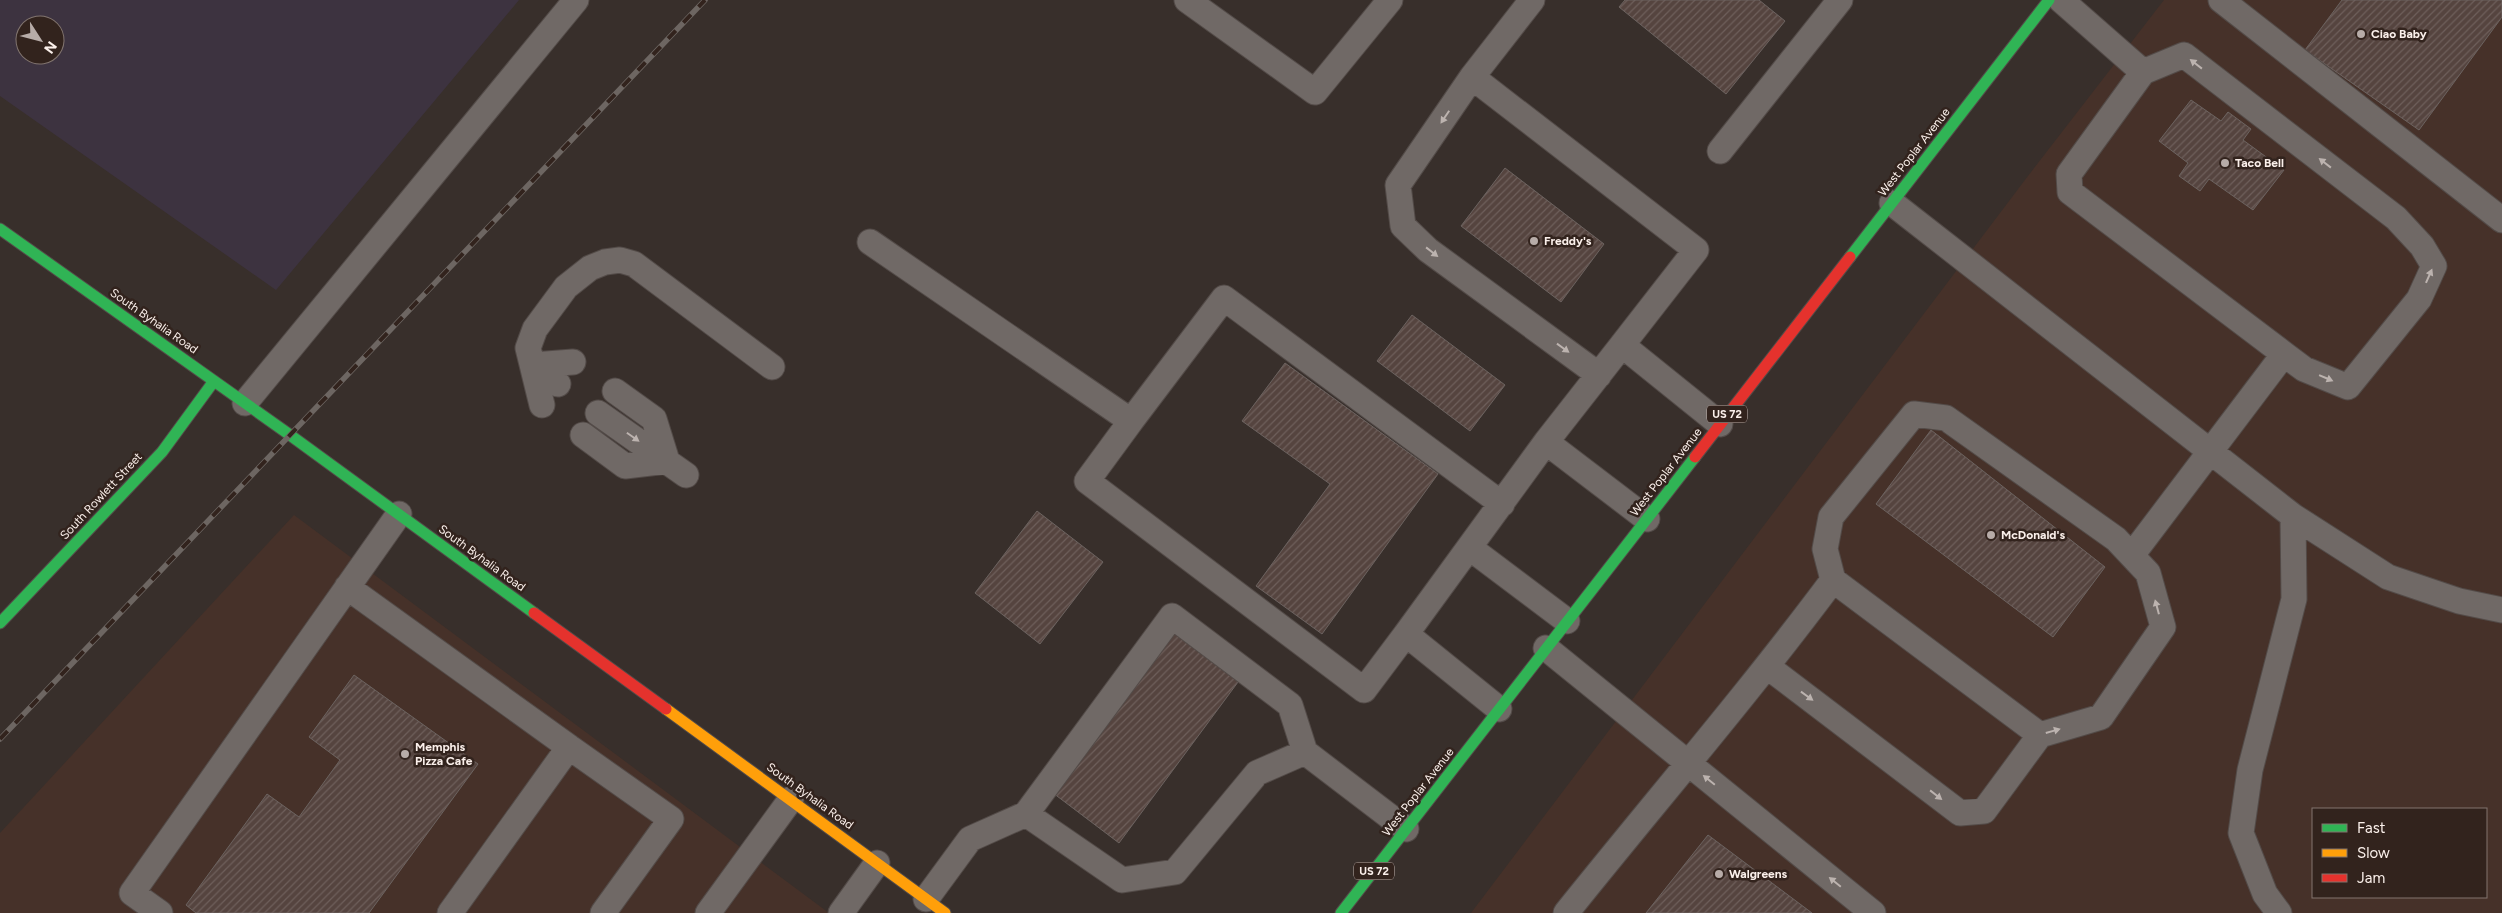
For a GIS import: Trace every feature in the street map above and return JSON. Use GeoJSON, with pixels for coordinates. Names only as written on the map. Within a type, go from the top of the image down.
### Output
{"type":"FeatureCollection","features":[{"type":"Feature","properties":{"kind":"main road","name":"West Poplar Avenue"},"geometry":{"type":"LineString","coordinates":[[1341,913],[2049,0]]}},
{"type":"Feature","properties":{"kind":"main road","name":"South Byhalia Road"},"geometry":{"type":"LineString","coordinates":[[0,229],[245,403],[936,906]]}},
{"type":"Feature","properties":{"kind":"main road","name":"South Rowlett Street"},"geometry":{"type":"LineString","coordinates":[[0,623],[162,452],[214,381]]}},
{"type":"Feature","properties":{"kind":"lane"},"geometry":{"type":"LineString","coordinates":[[245,403],[576,0]]}},
{"type":"Feature","properties":{"kind":"lane"},"geometry":{"type":"LineString","coordinates":[[1188,0],[1216,8],[1315,92],[1390,0]]}},
{"type":"Feature","properties":{"kind":"lane"},"geometry":{"type":"LineString","coordinates":[[1532,0],[1472,77],[1398,185],[1403,226],[1428,250],[1599,375]]}},
{"type":"Feature","properties":{"kind":"lane"},"geometry":{"type":"LineString","coordinates":[[1720,151],[1840,0]]}},
{"type":"Feature","properties":{"kind":"lane"},"geometry":{"type":"LineString","coordinates":[[2061,0],[2143,72]]}},
{"type":"Feature","properties":{"kind":"lane"},"geometry":{"type":"LineString","coordinates":[[2221,0],[2502,220]]}},
{"type":"Feature","properties":{"kind":"lane"},"geometry":{"type":"LineString","coordinates":[[2184,56],[2396,218],[2422,246],[2434,266],[2419,299],[2348,388],[2304,369],[2284,354],[2070,192],[2069,174],[2143,72],[2184,56]]}},
{"type":"Feature","properties":{"kind":"lane"},"geometry":{"type":"LineString","coordinates":[[1472,77],[1696,250],[1546,442],[1502,504],[1470,548],[1364,690],[1087,481],[1224,298],[1502,504]]}},
{"type":"Feature","properties":{"kind":"lane"},"geometry":{"type":"LineString","coordinates":[[1892,203],[2293,516],[2388,577],[2459,601],[2502,610]]}},
{"type":"Feature","properties":{"kind":"lane"},"geometry":{"type":"LineString","coordinates":[[870,242],[1131,421]]}},
{"type":"Feature","properties":{"kind":"lane"},"geometry":{"type":"LineString","coordinates":[[542,405],[528,348],[535,329],[566,287],[590,268],[605,262],[620,260],[634,264],[772,367]]}},
{"type":"Feature","properties":{"kind":"lane"},"geometry":{"type":"LineString","coordinates":[[1622,345],[1720,424]]}},
{"type":"Feature","properties":{"kind":"lane"},"geometry":{"type":"LineString","coordinates":[[2132,556],[2284,354]]}},
{"type":"Feature","properties":{"kind":"lane"},"geometry":{"type":"LineString","coordinates":[[533,365],[573,362]]}},
{"type":"Feature","properties":{"kind":"lane"},"geometry":{"type":"LineString","coordinates":[[533,365],[558,384]]}},
{"type":"Feature","properties":{"kind":"lane"},"geometry":{"type":"LineString","coordinates":[[615,391],[654,419],[677,468]]}},
{"type":"Feature","properties":{"kind":"lane"},"geometry":{"type":"LineString","coordinates":[[598,413],[677,468]]}},
{"type":"Feature","properties":{"kind":"lane"},"geometry":{"type":"LineString","coordinates":[[1768,667],[1960,813],[1984,811],[2040,735],[2101,717],[2163,628],[2148,573],[2116,540],[1946,418],[1914,414],[1831,517],[1825,549],[1833,580],[2040,735]]}},
{"type":"Feature","properties":{"kind":"lane"},"geometry":{"type":"LineString","coordinates":[[583,435],[625,466],[677,468]]}},
{"type":"Feature","properties":{"kind":"lane"},"geometry":{"type":"LineString","coordinates":[[1546,442],[1647,518]]}},
{"type":"Feature","properties":{"kind":"lane"},"geometry":{"type":"LineString","coordinates":[[160,913],[132,893],[398,514]]}},
{"type":"Feature","properties":{"kind":"lane"},"geometry":{"type":"LineString","coordinates":[[2279,913],[2265,894],[2241,833],[2250,770],[2294,599],[2293,516]]}},
{"type":"Feature","properties":{"kind":"lane"},"geometry":{"type":"LineString","coordinates":[[1470,548],[1567,622]]}},
{"type":"Feature","properties":{"kind":"lane"},"geometry":{"type":"LineString","coordinates":[[1566,913],[1687,762],[1768,667],[1833,580]]}},
{"type":"Feature","properties":{"kind":"lane"},"geometry":{"type":"LineString","coordinates":[[347,587],[671,820],[603,913]]}},
{"type":"Feature","properties":{"kind":"lane"},"geometry":{"type":"LineString","coordinates":[[936,906],[970,839],[1026,814],[1172,616],[1290,704],[1305,752],[1406,829]]}},
{"type":"Feature","properties":{"kind":"lane"},"geometry":{"type":"LineString","coordinates":[[1406,634],[1499,708]]}},
{"type":"Feature","properties":{"kind":"lane"},"geometry":{"type":"LineString","coordinates":[[1546,648],[1873,913]]}},
{"type":"Feature","properties":{"kind":"lane"},"geometry":{"type":"LineString","coordinates":[[450,913],[569,747]]}},
{"type":"Feature","properties":{"kind":"lane"},"geometry":{"type":"LineString","coordinates":[[1026,814],[1122,880],[1175,872],[1257,773],[1305,752]]}},
{"type":"Feature","properties":{"kind":"lane"},"geometry":{"type":"LineString","coordinates":[[708,913],[791,799]]}},
{"type":"Feature","properties":{"kind":"lane"},"geometry":{"type":"LineString","coordinates":[[841,913],[878,863]]}},
{"type":"Feature","properties":{"kind":"shaded area"},"geometry":{"type":"Polygon","coordinates":[[[0,0],[519,0],[276,290],[0,96],[0,0]]]}},
{"type":"Feature","properties":{"kind":"shaded area"},"geometry":{"type":"Polygon","coordinates":[[[2164,0],[2502,0],[2502,913],[1471,913],[2028,176],[2164,0]]]}},
{"type":"Feature","properties":{"kind":"shaded area"},"geometry":{"type":"Polygon","coordinates":[[[294,515],[829,913],[0,913],[0,833],[294,515]]]}},
{"type":"Feature","properties":{"kind":"building"},"geometry":{"type":"Polygon","coordinates":[[[1625,0],[1759,0],[1785,21],[1726,94],[1619,7],[1625,0]]]}},
{"type":"Feature","properties":{"kind":"building"},"geometry":{"type":"Polygon","coordinates":[[[2342,0],[2502,0],[2502,17],[2419,130],[2305,50],[2342,0]]]}},
{"type":"Feature","properties":{"kind":"building"},"geometry":{"type":"Polygon","coordinates":[[[2191,100],[2221,121],[2228,112],[2251,129],[2243,140],[2284,170],[2253,210],[2209,179],[2200,191],[2179,176],[2188,163],[2159,141],[2191,100]]]}},
{"type":"Feature","properties":{"kind":"building"},"geometry":{"type":"Polygon","coordinates":[[[1505,168],[1604,244],[1561,302],[1461,226],[1505,168]]]}},
{"type":"Feature","properties":{"kind":"building"},"geometry":{"type":"Polygon","coordinates":[[[1412,315],[1505,385],[1470,431],[1377,361],[1412,315]]]}},
{"type":"Feature","properties":{"kind":"building"},"geometry":{"type":"Polygon","coordinates":[[[1285,363],[1438,474],[1322,634],[1256,586],[1330,484],[1242,421],[1285,363]]]}},
{"type":"Feature","properties":{"kind":"building","name":"McDonald's"},"geometry":{"type":"Polygon","coordinates":[[[1931,430],[2105,567],[2053,637],[1876,504],[1931,430]]]}},
{"type":"Feature","properties":{"kind":"building"},"geometry":{"type":"Polygon","coordinates":[[[1037,511],[1103,562],[1040,644],[975,593],[1037,511]]]}},
{"type":"Feature","properties":{"kind":"building"},"geometry":{"type":"Polygon","coordinates":[[[1175,629],[1241,678],[1119,843],[1053,793],[1175,629]]]}},
{"type":"Feature","properties":{"kind":"building"},"geometry":{"type":"Polygon","coordinates":[[[354,675],[478,764],[369,913],[196,913],[186,905],[267,794],[299,817],[340,760],[309,737],[354,675]]]}},
{"type":"Feature","properties":{"kind":"building","name":"Walgreens"},"geometry":{"type":"Polygon","coordinates":[[[1708,835],[1812,913],[1646,913],[1708,835]]]}},
{"type":"Feature","properties":{"kind":"railway"},"geometry":{"type":"LineString","coordinates":[[0,739],[705,0]]}},
{"type":"Feature","properties":{"kind":"traffic: fast"},"geometry":{"type":"LineString","coordinates":[[1850,257],[2049,0]]}},
{"type":"Feature","properties":{"kind":"traffic: fast"},"geometry":{"type":"LineString","coordinates":[[0,229],[290,435],[534,613]]}},
{"type":"Feature","properties":{"kind":"traffic: fast"},"geometry":{"type":"LineString","coordinates":[[0,623],[162,452],[214,381]]}},
{"type":"Feature","properties":{"kind":"traffic: fast"},"geometry":{"type":"LineString","coordinates":[[1341,913],[1695,457]]}},
{"type":"Feature","properties":{"kind":"traffic: slow"},"geometry":{"type":"LineString","coordinates":[[666,709],[945,913]]}},
{"type":"Feature","properties":{"kind":"traffic: jam"},"geometry":{"type":"LineString","coordinates":[[1695,457],[1850,257]]}},
{"type":"Feature","properties":{"kind":"traffic: jam"},"geometry":{"type":"LineString","coordinates":[[534,613],[666,709]]}},
{"type":"Feature","properties":{"kind":"place","name":"Ciao Baby"},"geometry":{"type":"Point","coordinates":[2361,34]}},
{"type":"Feature","properties":{"kind":"place","name":"Taco Bell"},"geometry":{"type":"Point","coordinates":[2225,163]}},
{"type":"Feature","properties":{"kind":"place","name":"Freddy's"},"geometry":{"type":"Point","coordinates":[1534,241]}},
{"type":"Feature","properties":{"kind":"place","name":"McDonald's"},"geometry":{"type":"Point","coordinates":[1991,535]}},
{"type":"Feature","properties":{"kind":"place","name":"Memphis Pizza Cafe"},"geometry":{"type":"Point","coordinates":[405,754]}},
{"type":"Feature","properties":{"kind":"place","name":"Walgreens"},"geometry":{"type":"Point","coordinates":[1719,874]}}]}
